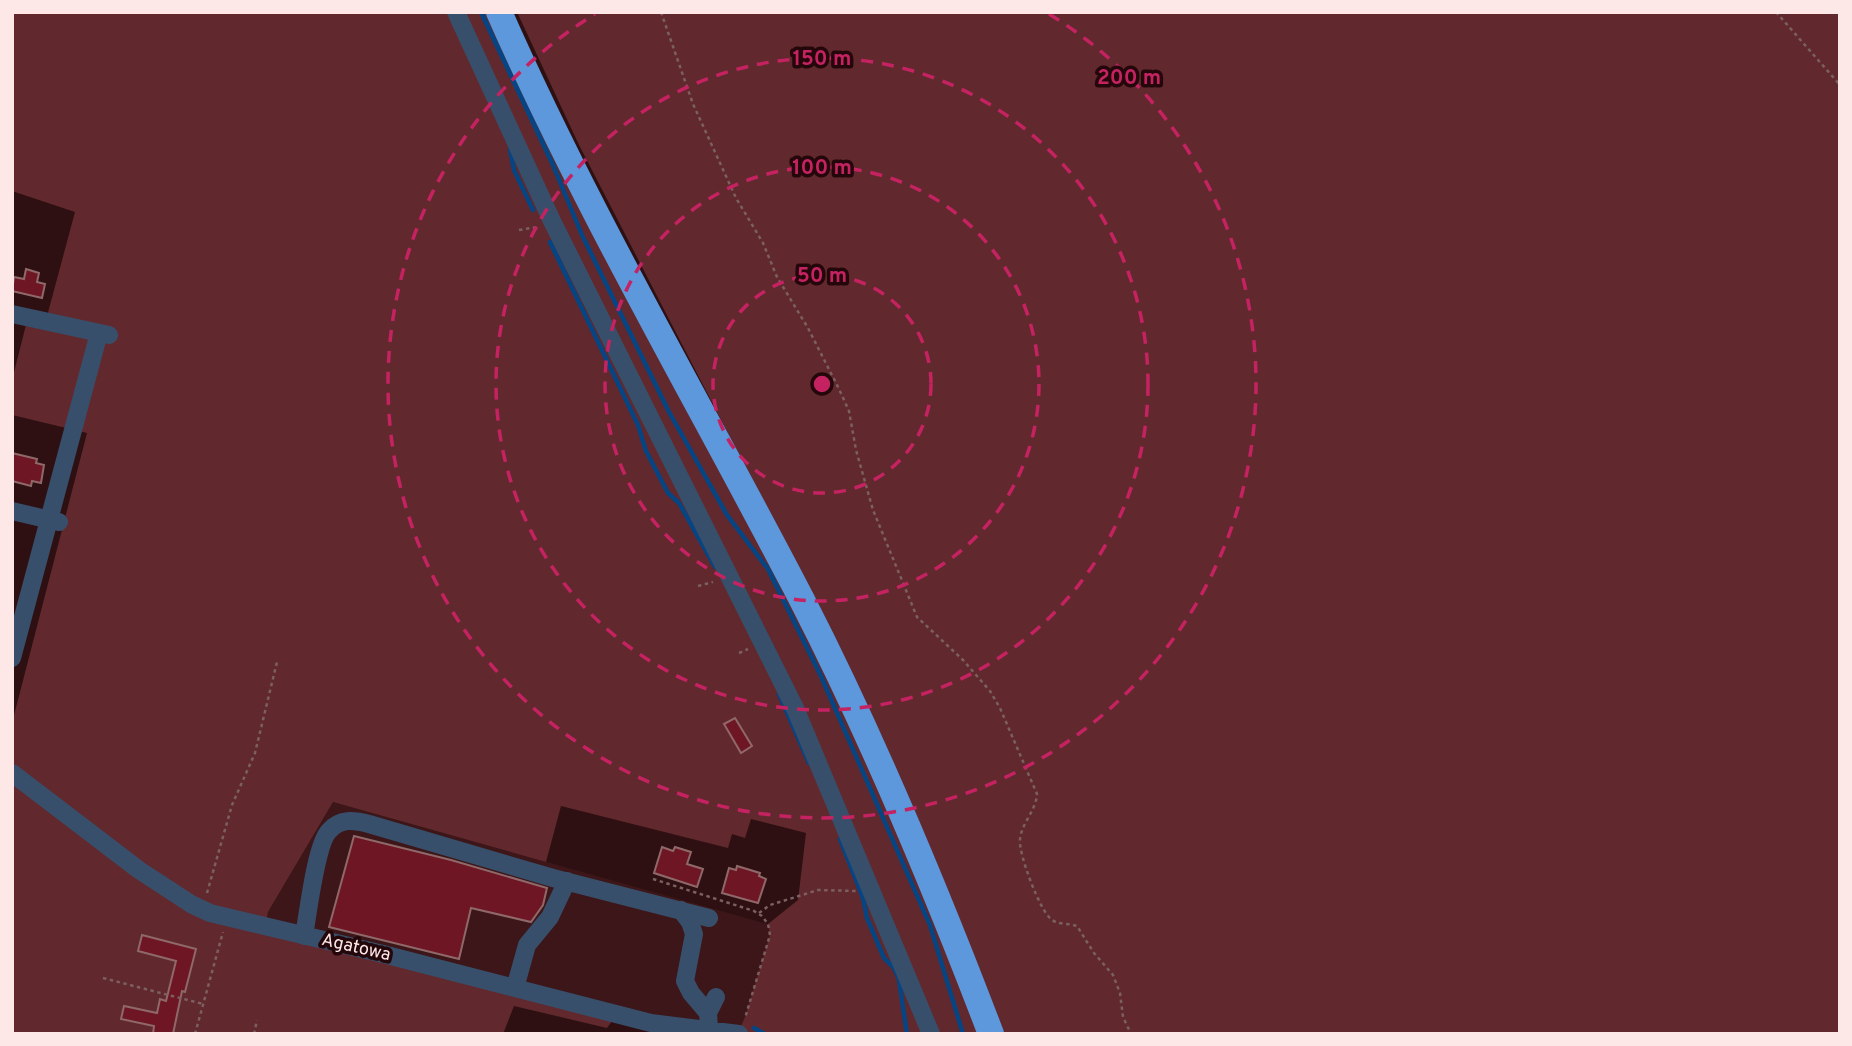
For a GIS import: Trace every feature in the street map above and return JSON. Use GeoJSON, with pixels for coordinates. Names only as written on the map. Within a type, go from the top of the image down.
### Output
{"type":"FeatureCollection","features":[{"type":"Feature","properties":{"kind":"highway"},"geometry":{"type":"LineString","coordinates":[[499,12],[555,132],[797,591],[831,661],[925,867],[991,1034]]}},
{"type":"Feature","properties":{"kind":"street"},"geometry":{"type":"LineString","coordinates":[[456,12],[552,221],[795,708],[931,1034]]}},
{"type":"Feature","properties":{"kind":"street"},"geometry":{"type":"LineString","coordinates":[[12,314],[104,334],[54,521],[12,658]]}},
{"type":"Feature","properties":{"kind":"street"},"geometry":{"type":"LineString","coordinates":[[12,511],[54,521]]}},
{"type":"Feature","properties":{"kind":"street","name":"Agatowa"},"geometry":{"type":"LineString","coordinates":[[12,773],[139,870],[200,909],[227,919],[651,1023],[674,1027],[711,1013],[739,1033]]}},
{"type":"Feature","properties":{"kind":"street"},"geometry":{"type":"LineString","coordinates":[[304,936],[323,840],[334,826],[345,821],[369,824],[411,838],[709,918]]}},
{"type":"Feature","properties":{"kind":"street"},"geometry":{"type":"LineString","coordinates":[[515,988],[527,945],[550,917],[567,881]]}},
{"type":"Feature","properties":{"kind":"street"},"geometry":{"type":"LineString","coordinates":[[681,910],[690,922],[694,934],[685,981],[691,993],[711,1013]]}},
{"type":"Feature","properties":{"kind":"path"},"geometry":{"type":"LineString","coordinates":[[661,12],[693,104],[736,198],[763,243],[777,277],[808,328],[849,411],[856,450],[873,510],[917,617],[963,660],[990,691],[1037,794],[1036,806],[1020,839],[1023,856],[1039,901],[1048,918],[1077,926],[1094,953],[1113,975],[1120,993],[1123,1017],[1131,1034]]}},
{"type":"Feature","properties":{"kind":"path"},"geometry":{"type":"LineString","coordinates":[[1776,12],[1840,85]]}},
{"type":"Feature","properties":{"kind":"path"},"geometry":{"type":"LineString","coordinates":[[200,909],[232,805],[255,753],[277,662]]}},
{"type":"Feature","properties":{"kind":"path"},"geometry":{"type":"LineString","coordinates":[[653,879],[759,913],[768,924],[770,935],[739,1033]]}},
{"type":"Feature","properties":{"kind":"path"},"geometry":{"type":"LineString","coordinates":[[759,913],[770,905],[818,890],[849,892],[869,887]]}},
{"type":"Feature","properties":{"kind":"path"},"geometry":{"type":"LineString","coordinates":[[195,1034],[227,919]]}},
{"type":"Feature","properties":{"kind":"path"},"geometry":{"type":"LineString","coordinates":[[103,978],[203,1004]]}},
{"type":"Feature","properties":{"kind":"path"},"geometry":{"type":"LineString","coordinates":[[254,1034],[257,1020]]}},
{"type":"Feature","properties":{"kind":"shaded area"},"geometry":{"type":"Polygon","coordinates":[[[12,12],[487,12],[843,708],[905,847],[979,1034],[738,1033],[770,935],[768,924],[798,900],[806,833],[751,819],[745,838],[732,834],[728,848],[561,806],[546,862],[333,802],[268,912],[265,928],[683,1034],[660,1034],[612,1021],[607,1028],[514,1006],[503,1034],[12,1034],[12,723],[87,433],[12,415],[12,380],[28,317],[46,320],[75,212],[12,191],[12,12]]]}},
{"type":"Feature","properties":{"kind":"shaded area"},"geometry":{"type":"Polygon","coordinates":[[[517,12],[1840,12],[1840,1034],[1004,1034],[970,946],[825,621],[579,145],[517,12]]]}},
{"type":"Feature","properties":{"kind":"shaded area"},"geometry":{"type":"Polygon","coordinates":[[[333,802],[768,924],[770,935],[738,1033],[265,928],[268,912],[333,802]]]}},
{"type":"Feature","properties":{"kind":"building"},"geometry":{"type":"Polygon","coordinates":[[[26,269],[39,273],[37,282],[45,284],[42,298],[12,291],[14,277],[24,279],[26,269]]]}},
{"type":"Feature","properties":{"kind":"building"},"geometry":{"type":"Polygon","coordinates":[[[12,453],[37,459],[36,463],[44,465],[41,483],[32,481],[31,486],[12,481],[12,453]]]}},
{"type":"Feature","properties":{"kind":"building"},"geometry":{"type":"Polygon","coordinates":[[[735,718],[752,746],[741,753],[724,724],[735,718]]]}},
{"type":"Feature","properties":{"kind":"building"},"geometry":{"type":"Polygon","coordinates":[[[354,836],[547,888],[543,905],[531,922],[471,908],[459,959],[329,927],[354,836]]]}},
{"type":"Feature","properties":{"kind":"building"},"geometry":{"type":"Polygon","coordinates":[[[662,847],[673,851],[675,847],[691,852],[687,864],[703,869],[697,887],[654,873],[662,847]]]}},
{"type":"Feature","properties":{"kind":"building"},"geometry":{"type":"Polygon","coordinates":[[[737,866],[760,873],[759,876],[766,879],[758,903],[722,893],[729,868],[736,870],[737,866]]]}},
{"type":"Feature","properties":{"kind":"building"},"geometry":{"type":"Polygon","coordinates":[[[142,935],[196,949],[185,992],[182,991],[173,1034],[153,1034],[154,1026],[121,1019],[124,1006],[157,1013],[160,999],[166,1001],[176,961],[138,951],[142,935]]]}},
{"type":"Feature","properties":{"kind":"waterway"},"geometry":{"type":"LineString","coordinates":[[481,12],[553,165],[582,235],[669,412],[727,515],[768,569],[820,674],[930,925],[963,1034]]}},
{"type":"Feature","properties":{"kind":"waterway"},"geometry":{"type":"LineString","coordinates":[[510,149],[514,170],[533,210]]}},
{"type":"Feature","properties":{"kind":"waterway"},"geometry":{"type":"LineString","coordinates":[[550,242],[638,425],[646,451],[668,493],[679,503],[715,567]]}},
{"type":"Feature","properties":{"kind":"waterway"},"geometry":{"type":"LineString","coordinates":[[779,694],[809,763]]}},
{"type":"Feature","properties":{"kind":"waterway"},"geometry":{"type":"LineString","coordinates":[[840,839],[863,898],[867,918],[884,958],[894,968],[900,981]]}},
{"type":"Feature","properties":{"kind":"waterway"},"geometry":{"type":"LineString","coordinates":[[899,980],[907,1034]]}},
{"type":"Feature","properties":{"kind":"waterway"},"geometry":{"type":"LineString","coordinates":[[754,1028],[765,1034]]}}]}
